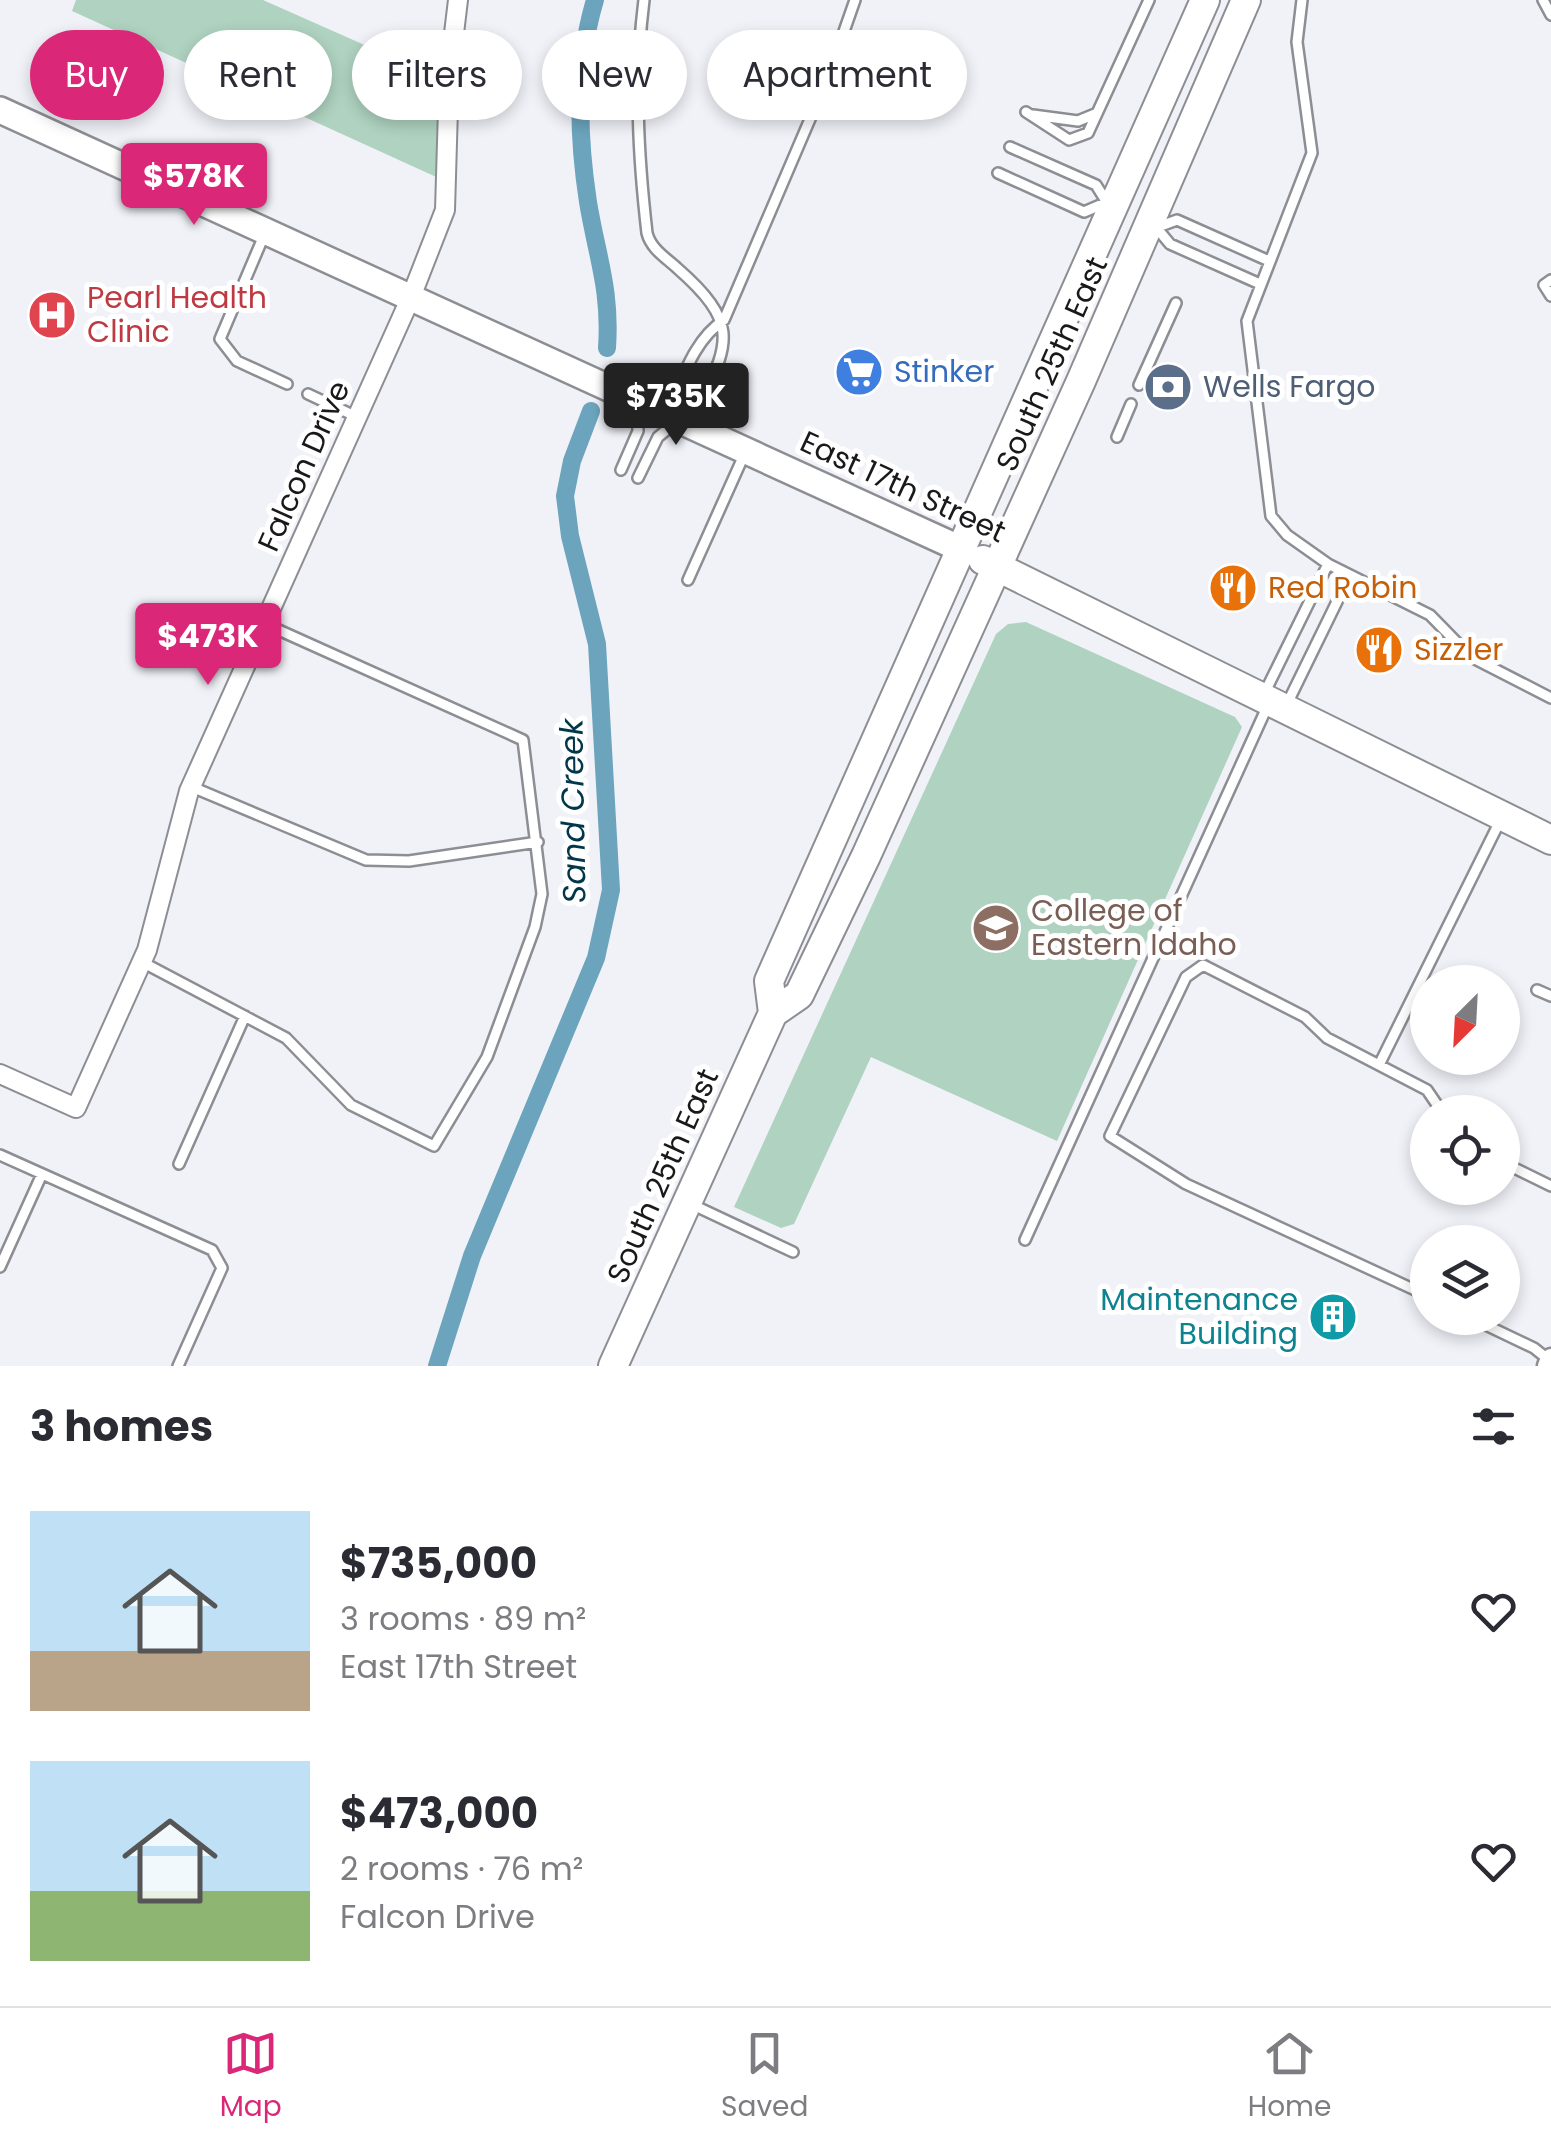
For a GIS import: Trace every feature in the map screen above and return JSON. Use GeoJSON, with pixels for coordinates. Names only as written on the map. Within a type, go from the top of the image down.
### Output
{"type":"FeatureCollection","features":[{"type":"Feature","properties":{"kind":"main road","name":"South 25th East"},"geometry":{"type":"LineString","coordinates":[[773,1013],[769,981],[963,550],[1110,205],[1205,0]]}},
{"type":"Feature","properties":{"kind":"main road"},"geometry":{"type":"LineString","coordinates":[[1225,44],[1227,0]]}},
{"type":"Feature","properties":{"kind":"main road","name":"South 25th East"},"geometry":{"type":"LineString","coordinates":[[613,1366],[773,1013],[799,995],[1153,225],[1246,0]]}},
{"type":"Feature","properties":{"kind":"main road","name":"East 17th Street"},"geometry":{"type":"LineString","coordinates":[[0,110],[963,550],[1551,840]]}},
{"type":"Feature","properties":{"kind":"street","name":"Falcon Drive"},"geometry":{"type":"LineString","coordinates":[[0,1074],[76,1108],[142,962],[191,787],[411,298],[445,210],[448,75],[458,0]]}},
{"type":"Feature","properties":{"kind":"lane"},"geometry":{"type":"LineString","coordinates":[[644,0],[636,64],[639,165],[647,233],[650,244],[691,280],[724,320]]}},
{"type":"Feature","properties":{"kind":"lane"},"geometry":{"type":"LineString","coordinates":[[638,478],[658,437],[680,419],[723,350],[724,320],[828,77],[854,0]]}},
{"type":"Feature","properties":{"kind":"lane"},"geometry":{"type":"LineString","coordinates":[[1106,96],[1089,119],[1054,120],[1026,112],[1053,132],[1078,140],[1091,130],[1106,96],[1148,0]]}},
{"type":"Feature","properties":{"kind":"lane"},"geometry":{"type":"LineString","coordinates":[[1302,0],[1297,42],[1312,154],[1260,284],[1246,334],[1271,516],[1287,535],[1328,564],[1430,615],[1471,657],[1549,693]]}},
{"type":"Feature","properties":{"kind":"lane"},"geometry":{"type":"LineString","coordinates":[[1544,0],[1551,15]]}},
{"type":"Feature","properties":{"kind":"lane"},"geometry":{"type":"LineString","coordinates":[[998,172],[1084,212],[1110,205],[1096,185],[1010,147]]}},
{"type":"Feature","properties":{"kind":"lane"},"geometry":{"type":"LineString","coordinates":[[1153,225],[1177,220],[1269,261]]}},
{"type":"Feature","properties":{"kind":"lane"},"geometry":{"type":"LineString","coordinates":[[1153,225],[1170,244],[1260,284]]}},
{"type":"Feature","properties":{"kind":"lane"},"geometry":{"type":"LineString","coordinates":[[266,231],[220,339],[237,362],[287,384]]}},
{"type":"Feature","properties":{"kind":"lane"},"geometry":{"type":"LineString","coordinates":[[1551,280],[1544,285],[1551,296]]}},
{"type":"Feature","properties":{"kind":"lane"},"geometry":{"type":"LineString","coordinates":[[1139,385],[1176,303]]}},
{"type":"Feature","properties":{"kind":"lane"},"geometry":{"type":"LineString","coordinates":[[680,419],[696,351],[709,330],[724,320]]}},
{"type":"Feature","properties":{"kind":"lane"},"geometry":{"type":"LineString","coordinates":[[308,394],[357,417]]}},
{"type":"Feature","properties":{"kind":"lane"},"geometry":{"type":"LineString","coordinates":[[621,470],[638,430],[635,399]]}},
{"type":"Feature","properties":{"kind":"lane"},"geometry":{"type":"LineString","coordinates":[[1118,436],[1130,404]]}},
{"type":"Feature","properties":{"kind":"lane"},"geometry":{"type":"LineString","coordinates":[[688,580],[746,450]]}},
{"type":"Feature","properties":{"kind":"lane"},"geometry":{"type":"LineString","coordinates":[[1025,1240],[1272,702],[1328,564]]}},
{"type":"Feature","properties":{"kind":"lane"},"geometry":{"type":"LineString","coordinates":[[1272,702],[1350,575]]}},
{"type":"Feature","properties":{"kind":"lane"},"geometry":{"type":"LineString","coordinates":[[142,962],[286,1038],[359,1110],[434,1146],[487,1058],[535,927],[542,894],[523,740],[263,623]]}},
{"type":"Feature","properties":{"kind":"lane"},"geometry":{"type":"LineString","coordinates":[[191,787],[366,860],[409,861],[538,842]]}},
{"type":"Feature","properties":{"kind":"lane"},"geometry":{"type":"LineString","coordinates":[[1380,1065],[1502,817]]}},
{"type":"Feature","properties":{"kind":"lane"},"geometry":{"type":"LineString","coordinates":[[1410,1288],[1217,1200],[1110,1136],[1186,977],[1203,965],[1305,1017],[1327,1038],[1430,1095]]}},
{"type":"Feature","properties":{"kind":"lane"},"geometry":{"type":"LineString","coordinates":[[1538,990],[1551,996]]}},
{"type":"Feature","properties":{"kind":"lane"},"geometry":{"type":"LineString","coordinates":[[178,1164],[245,1016]]}},
{"type":"Feature","properties":{"kind":"lane"},"geometry":{"type":"LineString","coordinates":[[0,1155],[212,1250],[219,1258],[222,1268],[178,1366]]}},
{"type":"Feature","properties":{"kind":"lane"},"geometry":{"type":"LineString","coordinates":[[1520,1171],[1551,1186]]}},
{"type":"Feature","properties":{"kind":"lane"},"geometry":{"type":"LineString","coordinates":[[0,1267],[42,1174]]}},
{"type":"Feature","properties":{"kind":"lane"},"geometry":{"type":"LineString","coordinates":[[687,1202],[793,1252]]}},
{"type":"Feature","properties":{"kind":"lane"},"geometry":{"type":"LineString","coordinates":[[1507,1335],[1534,1348],[1550,1362]]}},
{"type":"Feature","properties":{"kind":"green space"},"geometry":{"type":"Polygon","coordinates":[[[76,0],[263,0],[331,30],[184,30],[184,62],[164,53],[164,30],[114,30],[72,11],[76,0]]]}},
{"type":"Feature","properties":{"kind":"green space"},"geometry":{"type":"Polygon","coordinates":[[[332,31],[352,39],[352,120],[447,120],[445,181],[311,120],[332,120],[332,31]]]}},
{"type":"Feature","properties":{"kind":"green space"},"geometry":{"type":"Polygon","coordinates":[[[1026,622],[1235,717],[1242,727],[1057,1141],[871,1057],[794,1224],[781,1228],[734,1207],[996,634],[1008,624],[1026,622]]]}},
{"type":"Feature","properties":{"kind":"waterway","name":"Sand Creek"},"geometry":{"type":"LineString","coordinates":[[595,0],[584,49],[581,126],[588,202],[605,290],[607,348]]}},
{"type":"Feature","properties":{"kind":"waterway","name":"Sand Creek"},"geometry":{"type":"LineString","coordinates":[[437,1366],[472,1256],[596,958],[611,890],[597,644],[570,536],[565,496],[572,461],[591,411]]}},
{"type":"Feature","properties":{"kind":"place","name":"Pearl Health Clinic"},"geometry":{"type":"Point","coordinates":[52,315]}},
{"type":"Feature","properties":{"kind":"place","name":"Stinker"},"geometry":{"type":"Point","coordinates":[859,372]}},
{"type":"Feature","properties":{"kind":"place","name":"Wells Fargo"},"geometry":{"type":"Point","coordinates":[1168,387]}},
{"type":"Feature","properties":{"kind":"place","name":"Red Robin"},"geometry":{"type":"Point","coordinates":[1233,588]}},
{"type":"Feature","properties":{"kind":"place","name":"Sizzler"},"geometry":{"type":"Point","coordinates":[1379,650]}},
{"type":"Feature","properties":{"kind":"place","name":"College of Eastern Idaho"},"geometry":{"type":"Point","coordinates":[996,928]}},
{"type":"Feature","properties":{"kind":"place","name":"Maintenance Building"},"geometry":{"type":"Point","coordinates":[1333,1317]}}]}
